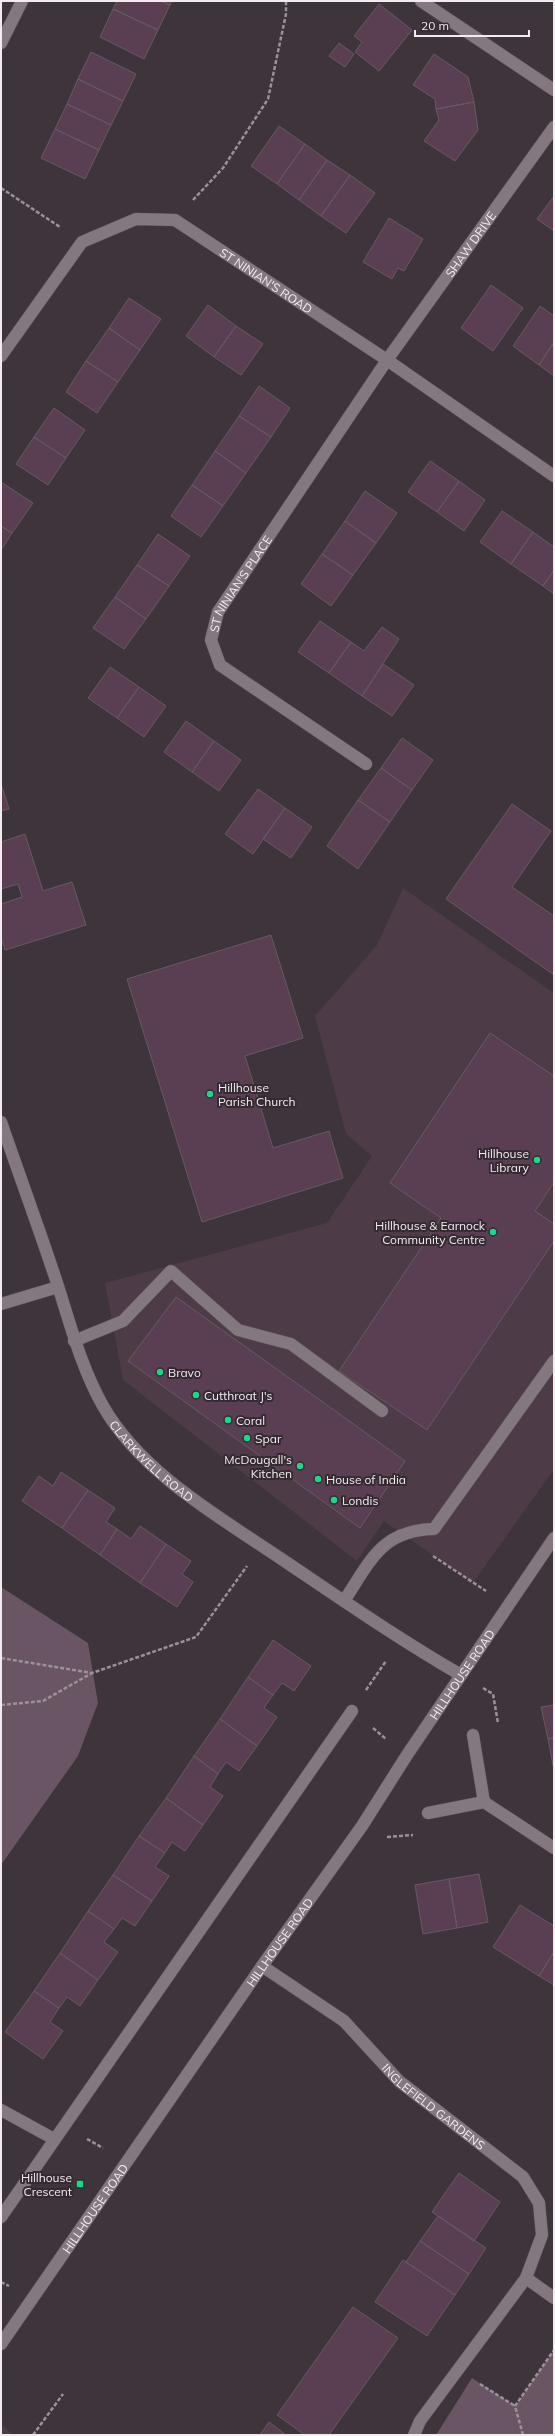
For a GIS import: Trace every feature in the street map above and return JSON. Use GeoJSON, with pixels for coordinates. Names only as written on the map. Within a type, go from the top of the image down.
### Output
{"type":"FeatureCollection","features":[{"type":"Feature","properties":{"kind":"street"},"geometry":{"type":"LineString","coordinates":[[1,43],[22,1]]}},
{"type":"Feature","properties":{"kind":"street"},"geometry":{"type":"LineString","coordinates":[[421,1],[554,90]]}},
{"type":"Feature","properties":{"kind":"street","name":"SHAW DRIVE"},"geometry":{"type":"LineString","coordinates":[[387,360],[554,127]]}},
{"type":"Feature","properties":{"kind":"street"},"geometry":{"type":"LineString","coordinates":[[1,356],[82,242],[136,220],[174,220]]}},
{"type":"Feature","properties":{"kind":"street","name":"ST NINIAN'S ROAD"},"geometry":{"type":"LineString","coordinates":[[174,220],[387,360],[554,476]]}},
{"type":"Feature","properties":{"kind":"street","name":"ST NINIAN'S PLACE"},"geometry":{"type":"LineString","coordinates":[[366,764],[220,665],[211,640],[218,612],[387,360]]}},
{"type":"Feature","properties":{"kind":"street","name":"CLARKWELL ROAD"},"geometry":{"type":"LineString","coordinates":[[1,1122],[58,1287],[74,1341],[102,1406],[124,1439],[164,1476],[262,1546],[344,1602],[461,1675]]}},
{"type":"Feature","properties":{"kind":"street"},"geometry":{"type":"LineString","coordinates":[[74,1341],[123,1321],[171,1272],[238,1330],[291,1344],[382,1411]]}},
{"type":"Feature","properties":{"kind":"street"},"geometry":{"type":"LineString","coordinates":[[1,1304],[58,1287]]}},
{"type":"Feature","properties":{"kind":"street"},"geometry":{"type":"LineString","coordinates":[[344,1602],[374,1555],[385,1544],[395,1537],[421,1530],[434,1529],[554,1361]]}},
{"type":"Feature","properties":{"kind":"street","name":"HILLHOUSE ROAD"},"geometry":{"type":"LineString","coordinates":[[1,2344],[262,1966],[362,1826],[461,1675],[554,1538]]}},
{"type":"Feature","properties":{"kind":"street"},"geometry":{"type":"LineString","coordinates":[[1,2217],[352,1711]]}},
{"type":"Feature","properties":{"kind":"street"},"geometry":{"type":"LineString","coordinates":[[472,1735],[484,1802]]}},
{"type":"Feature","properties":{"kind":"street"},"geometry":{"type":"LineString","coordinates":[[428,1813],[484,1802],[554,1848]]}},
{"type":"Feature","properties":{"kind":"street","name":"INGLEFIELD GARDENS"},"geometry":{"type":"LineString","coordinates":[[262,1966],[344,2021],[399,2080],[523,2177],[539,2203],[542,2235],[526,2278],[420,2421],[414,2435]]}},
{"type":"Feature","properties":{"kind":"street"},"geometry":{"type":"LineString","coordinates":[[1,2110],[54,2140]]}},
{"type":"Feature","properties":{"kind":"street"},"geometry":{"type":"LineString","coordinates":[[526,2278],[554,2298]]}},
{"type":"Feature","properties":{"kind":"path"},"geometry":{"type":"LineString","coordinates":[[174,220],[223,168],[268,99],[286,14],[286,1]]}},
{"type":"Feature","properties":{"kind":"path"},"geometry":{"type":"LineString","coordinates":[[1,188],[82,242]]}},
{"type":"Feature","properties":{"kind":"path"},"geometry":{"type":"LineString","coordinates":[[421,1530],[425,1550],[486,1591],[490,1585]]}},
{"type":"Feature","properties":{"kind":"path"},"geometry":{"type":"LineString","coordinates":[[1,1705],[43,1701],[92,1673],[196,1637],[262,1546]]}},
{"type":"Feature","properties":{"kind":"path"},"geometry":{"type":"LineString","coordinates":[[1,1658],[92,1673]]}},
{"type":"Feature","properties":{"kind":"path"},"geometry":{"type":"LineString","coordinates":[[362,1826],[388,1838],[431,1833],[428,1813]]}},
{"type":"Feature","properties":{"kind":"path"},"geometry":{"type":"LineString","coordinates":[[65,2126],[128,2162]]}},
{"type":"Feature","properties":{"kind":"path"},"geometry":{"type":"LineString","coordinates":[[515,2406],[554,2350]]}},
{"type":"Feature","properties":{"kind":"path"},"geometry":{"type":"LineString","coordinates":[[458,2369],[515,2406],[523,2435]]}},
{"type":"Feature","properties":{"kind":"path"},"geometry":{"type":"LineString","coordinates":[[33,2435],[63,2394]]}},
{"type":"Feature","properties":{"kind":"shaded area"},"geometry":{"type":"Polygon","coordinates":[[[403,888],[554,993],[554,1469],[473,1583],[384,1521],[357,1561],[123,1380],[105,1283],[327,1223],[372,1156],[346,1134],[315,1016],[377,945],[403,888]]]}},
{"type":"Feature","properties":{"kind":"shaded area"},"geometry":{"type":"Polygon","coordinates":[[[1,1587],[88,1643],[98,1703],[78,1756],[1,1865],[1,1587]]]}},
{"type":"Feature","properties":{"kind":"shaded area"},"geometry":{"type":"Polygon","coordinates":[[[554,2350],[554,2435],[436,2435],[472,2378],[515,2406],[554,2350]]]}},
{"type":"Feature","properties":{"kind":"shaded area"},"geometry":{"type":"Polygon","coordinates":[[[1,2424],[13,2435],[1,2435],[1,2424]]]}},
{"type":"Feature","properties":{"kind":"building"},"geometry":{"type":"Polygon","coordinates":[[[117,1],[161,1],[170,5],[158,30],[113,9],[117,1]]]}},
{"type":"Feature","properties":{"kind":"building"},"geometry":{"type":"Polygon","coordinates":[[[161,1],[172,1],[170,5],[161,1]]]}},
{"type":"Feature","properties":{"kind":"building"},"geometry":{"type":"Polygon","coordinates":[[[379,4],[412,30],[379,71],[355,52],[362,42],[354,36],[379,4]]]}},
{"type":"Feature","properties":{"kind":"building"},"geometry":{"type":"Polygon","coordinates":[[[113,9],[158,30],[144,59],[100,37],[113,9]]]}},
{"type":"Feature","properties":{"kind":"building"},"geometry":{"type":"Polygon","coordinates":[[[339,43],[354,54],[345,67],[329,56],[339,43]]]}},
{"type":"Feature","properties":{"kind":"building"},"geometry":{"type":"Polygon","coordinates":[[[91,52],[136,74],[123,101],[78,79],[91,52]]]}},
{"type":"Feature","properties":{"kind":"building"},"geometry":{"type":"Polygon","coordinates":[[[434,54],[468,77],[474,102],[436,109],[435,99],[413,85],[434,54]]]}},
{"type":"Feature","properties":{"kind":"building"},"geometry":{"type":"Polygon","coordinates":[[[78,79],[123,101],[111,125],[67,104],[78,79]]]}},
{"type":"Feature","properties":{"kind":"building"},"geometry":{"type":"Polygon","coordinates":[[[474,102],[478,130],[455,161],[424,141],[439,120],[436,109],[474,102]]]}},
{"type":"Feature","properties":{"kind":"building"},"geometry":{"type":"Polygon","coordinates":[[[67,104],[111,125],[99,150],[55,129],[67,104]]]}},
{"type":"Feature","properties":{"kind":"building"},"geometry":{"type":"Polygon","coordinates":[[[279,126],[305,144],[277,184],[251,166],[279,126]]]}},
{"type":"Feature","properties":{"kind":"building"},"geometry":{"type":"Polygon","coordinates":[[[55,129],[99,150],[85,179],[41,158],[55,129]]]}},
{"type":"Feature","properties":{"kind":"building"},"geometry":{"type":"Polygon","coordinates":[[[305,144],[327,160],[299,200],[277,184],[305,144]]]}},
{"type":"Feature","properties":{"kind":"building"},"geometry":{"type":"Polygon","coordinates":[[[327,160],[350,175],[321,216],[299,200],[327,160]]]}},
{"type":"Feature","properties":{"kind":"building"},"geometry":{"type":"Polygon","coordinates":[[[350,175],[375,193],[346,233],[321,216],[350,175]]]}},
{"type":"Feature","properties":{"kind":"building"},"geometry":{"type":"Polygon","coordinates":[[[554,196],[554,231],[537,219],[554,196]]]}},
{"type":"Feature","properties":{"kind":"building"},"geometry":{"type":"Polygon","coordinates":[[[389,218],[423,239],[404,271],[398,268],[392,279],[363,262],[389,218]]]}},
{"type":"Feature","properties":{"kind":"building"},"geometry":{"type":"Polygon","coordinates":[[[491,285],[523,308],[493,351],[461,328],[491,285]]]}},
{"type":"Feature","properties":{"kind":"building"},"geometry":{"type":"Polygon","coordinates":[[[129,298],[161,319],[140,350],[109,328],[129,298]]]}},
{"type":"Feature","properties":{"kind":"building"},"geometry":{"type":"Polygon","coordinates":[[[208,305],[236,326],[214,357],[186,336],[208,305]]]}},
{"type":"Feature","properties":{"kind":"building"},"geometry":{"type":"Polygon","coordinates":[[[540,306],[554,316],[554,342],[539,365],[513,346],[540,306]]]}},
{"type":"Feature","properties":{"kind":"building"},"geometry":{"type":"Polygon","coordinates":[[[236,326],[263,344],[241,375],[214,357],[236,326]]]}},
{"type":"Feature","properties":{"kind":"building"},"geometry":{"type":"Polygon","coordinates":[[[109,328],[140,350],[118,382],[86,361],[109,328]]]}},
{"type":"Feature","properties":{"kind":"building"},"geometry":{"type":"Polygon","coordinates":[[[554,342],[554,376],[539,365],[554,342]]]}},
{"type":"Feature","properties":{"kind":"building"},"geometry":{"type":"Polygon","coordinates":[[[86,361],[118,382],[97,413],[66,392],[86,361]]]}},
{"type":"Feature","properties":{"kind":"building"},"geometry":{"type":"Polygon","coordinates":[[[259,386],[290,408],[271,437],[239,416],[259,386]]]}},
{"type":"Feature","properties":{"kind":"building"},"geometry":{"type":"Polygon","coordinates":[[[54,408],[85,430],[66,458],[34,437],[54,408]]]}},
{"type":"Feature","properties":{"kind":"building"},"geometry":{"type":"Polygon","coordinates":[[[239,416],[271,437],[246,473],[215,451],[239,416]]]}},
{"type":"Feature","properties":{"kind":"building"},"geometry":{"type":"Polygon","coordinates":[[[34,437],[66,458],[48,485],[16,464],[34,437]]]}},
{"type":"Feature","properties":{"kind":"building"},"geometry":{"type":"Polygon","coordinates":[[[215,451],[246,473],[223,506],[192,485],[215,451]]]}},
{"type":"Feature","properties":{"kind":"building"},"geometry":{"type":"Polygon","coordinates":[[[430,461],[459,481],[437,512],[408,492],[430,461]]]}},
{"type":"Feature","properties":{"kind":"building"},"geometry":{"type":"Polygon","coordinates":[[[459,481],[485,500],[464,531],[437,512],[459,481]]]}},
{"type":"Feature","properties":{"kind":"building"},"geometry":{"type":"Polygon","coordinates":[[[1,482],[33,503],[12,533],[1,526],[1,482]]]}},
{"type":"Feature","properties":{"kind":"building"},"geometry":{"type":"Polygon","coordinates":[[[192,485],[223,506],[201,537],[171,516],[192,485]]]}},
{"type":"Feature","properties":{"kind":"building"},"geometry":{"type":"Polygon","coordinates":[[[365,491],[397,513],[376,543],[345,521],[365,491]]]}},
{"type":"Feature","properties":{"kind":"building"},"geometry":{"type":"Polygon","coordinates":[[[502,511],[533,532],[511,564],[480,542],[502,511]]]}},
{"type":"Feature","properties":{"kind":"building"},"geometry":{"type":"Polygon","coordinates":[[[345,521],[376,543],[353,575],[322,554],[345,521]]]}},
{"type":"Feature","properties":{"kind":"building"},"geometry":{"type":"Polygon","coordinates":[[[1,526],[12,533],[1,550],[1,526]]]}},
{"type":"Feature","properties":{"kind":"building"},"geometry":{"type":"Polygon","coordinates":[[[533,532],[554,547],[554,570],[543,586],[511,564],[533,532]]]}},
{"type":"Feature","properties":{"kind":"building"},"geometry":{"type":"Polygon","coordinates":[[[158,534],[190,556],[169,586],[137,565],[158,534]]]}},
{"type":"Feature","properties":{"kind":"building"},"geometry":{"type":"Polygon","coordinates":[[[322,554],[353,575],[331,606],[301,584],[322,554]]]}},
{"type":"Feature","properties":{"kind":"building"},"geometry":{"type":"Polygon","coordinates":[[[137,565],[169,586],[146,619],[115,597],[137,565]]]}},
{"type":"Feature","properties":{"kind":"building"},"geometry":{"type":"Polygon","coordinates":[[[554,570],[554,594],[543,586],[554,570]]]}},
{"type":"Feature","properties":{"kind":"building"},"geometry":{"type":"Polygon","coordinates":[[[115,597],[146,619],[124,649],[93,628],[115,597]]]}},
{"type":"Feature","properties":{"kind":"building"},"geometry":{"type":"Polygon","coordinates":[[[320,621],[351,642],[329,673],[298,652],[320,621]]]}},
{"type":"Feature","properties":{"kind":"building"},"geometry":{"type":"Polygon","coordinates":[[[382,627],[399,639],[362,696],[329,673],[351,642],[364,651],[382,627]]]}},
{"type":"Feature","properties":{"kind":"building"},"geometry":{"type":"Polygon","coordinates":[[[383,664],[414,685],[392,716],[362,696],[383,664]]]}},
{"type":"Feature","properties":{"kind":"building"},"geometry":{"type":"Polygon","coordinates":[[[110,667],[139,687],[117,718],[88,698],[110,667]]]}},
{"type":"Feature","properties":{"kind":"building"},"geometry":{"type":"Polygon","coordinates":[[[139,687],[166,706],[144,737],[117,718],[139,687]]]}},
{"type":"Feature","properties":{"kind":"building"},"geometry":{"type":"Polygon","coordinates":[[[186,721],[214,741],[192,772],[164,752],[186,721]]]}},
{"type":"Feature","properties":{"kind":"building"},"geometry":{"type":"Polygon","coordinates":[[[402,738],[433,760],[412,790],[381,768],[402,738]]]}},
{"type":"Feature","properties":{"kind":"building"},"geometry":{"type":"Polygon","coordinates":[[[214,741],[241,760],[219,791],[192,772],[214,741]]]}},
{"type":"Feature","properties":{"kind":"building"},"geometry":{"type":"Polygon","coordinates":[[[381,768],[412,790],[390,822],[358,800],[381,768]]]}},
{"type":"Feature","properties":{"kind":"building"},"geometry":{"type":"Polygon","coordinates":[[[1,784],[9,809],[1,811],[1,784]]]}},
{"type":"Feature","properties":{"kind":"building"},"geometry":{"type":"Polygon","coordinates":[[[258,789],[285,808],[253,854],[225,834],[258,789]]]}},
{"type":"Feature","properties":{"kind":"building"},"geometry":{"type":"Polygon","coordinates":[[[358,800],[390,822],[358,869],[327,846],[358,800]]]}},
{"type":"Feature","properties":{"kind":"building"},"geometry":{"type":"Polygon","coordinates":[[[512,804],[551,831],[512,887],[554,916],[554,975],[446,899],[512,804]]]}},
{"type":"Feature","properties":{"kind":"building"},"geometry":{"type":"Polygon","coordinates":[[[285,808],[312,827],[291,858],[263,839],[285,808]]]}},
{"type":"Feature","properties":{"kind":"building"},"geometry":{"type":"Polygon","coordinates":[[[25,834],[43,891],[72,882],[86,925],[5,950],[1,937],[1,904],[22,897],[18,884],[1,889],[1,842],[25,834]]]}},
{"type":"Feature","properties":{"kind":"building","name":"Hillhouse Parish Church"},"geometry":{"type":"Polygon","coordinates":[[[271,935],[303,1038],[245,1056],[273,1148],[329,1131],[343,1178],[202,1222],[127,979],[271,935]]]}},
{"type":"Feature","properties":{"kind":"building","name":"Hillhouse & Earnock Community Centre"},"geometry":{"type":"Polygon","coordinates":[[[490,1033],[554,1076],[554,1182],[535,1211],[554,1224],[554,1241],[427,1430],[339,1371],[441,1218],[390,1183],[490,1033]]]}},
{"type":"Feature","properties":{"kind":"building"},"geometry":{"type":"Polygon","coordinates":[[[176,1297],[405,1461],[360,1528],[128,1361],[176,1297]]]}},
{"type":"Feature","properties":{"kind":"building"},"geometry":{"type":"Polygon","coordinates":[[[61,1472],[88,1490],[62,1528],[22,1501],[39,1476],[53,1486],[61,1472]]]}},
{"type":"Feature","properties":{"kind":"building"},"geometry":{"type":"Polygon","coordinates":[[[88,1490],[115,1508],[106,1522],[117,1529],[100,1555],[62,1528],[88,1490]]]}},
{"type":"Feature","properties":{"kind":"building"},"geometry":{"type":"Polygon","coordinates":[[[140,1526],[166,1544],[140,1583],[100,1555],[117,1529],[131,1539],[140,1526]]]}},
{"type":"Feature","properties":{"kind":"building"},"geometry":{"type":"Polygon","coordinates":[[[166,1544],[191,1561],[182,1574],[193,1582],[177,1607],[140,1583],[166,1544]]]}},
{"type":"Feature","properties":{"kind":"building"},"geometry":{"type":"Polygon","coordinates":[[[273,1640],[311,1666],[294,1691],[282,1683],[273,1695],[248,1677],[273,1640]]]}},
{"type":"Feature","properties":{"kind":"building"},"geometry":{"type":"Polygon","coordinates":[[[248,1677],[273,1695],[264,1708],[277,1717],[257,1746],[220,1719],[248,1677]]]}},
{"type":"Feature","properties":{"kind":"building"},"geometry":{"type":"Polygon","coordinates":[[[554,1705],[554,1738],[548,1739],[541,1707],[554,1705]]]}},
{"type":"Feature","properties":{"kind":"building"},"geometry":{"type":"Polygon","coordinates":[[[220,1719],[257,1746],[239,1771],[226,1762],[218,1774],[194,1756],[220,1719]]]}},
{"type":"Feature","properties":{"kind":"building"},"geometry":{"type":"Polygon","coordinates":[[[554,1738],[554,1770],[548,1739],[554,1738]]]}},
{"type":"Feature","properties":{"kind":"building"},"geometry":{"type":"Polygon","coordinates":[[[194,1756],[218,1774],[210,1787],[223,1796],[203,1825],[166,1798],[194,1756]]]}},
{"type":"Feature","properties":{"kind":"building"},"geometry":{"type":"Polygon","coordinates":[[[166,1798],[203,1825],[185,1851],[172,1842],[165,1853],[139,1836],[166,1798]]]}},
{"type":"Feature","properties":{"kind":"building"},"geometry":{"type":"Polygon","coordinates":[[[139,1836],[165,1853],[155,1867],[169,1876],[152,1901],[113,1875],[139,1836]]]}},
{"type":"Feature","properties":{"kind":"building"},"geometry":{"type":"Polygon","coordinates":[[[479,1874],[488,1922],[457,1928],[449,1879],[479,1874]]]}},
{"type":"Feature","properties":{"kind":"building"},"geometry":{"type":"Polygon","coordinates":[[[113,1875],[152,1901],[135,1926],[122,1918],[114,1929],[88,1911],[113,1875]]]}},
{"type":"Feature","properties":{"kind":"building"},"geometry":{"type":"Polygon","coordinates":[[[449,1879],[457,1928],[423,1934],[415,1885],[449,1879]]]}},
{"type":"Feature","properties":{"kind":"building"},"geometry":{"type":"Polygon","coordinates":[[[520,1905],[554,1926],[554,1952],[539,1976],[493,1947],[520,1905]]]}},
{"type":"Feature","properties":{"kind":"building"},"geometry":{"type":"Polygon","coordinates":[[[88,1911],[114,1929],[104,1942],[118,1952],[98,1980],[60,1953],[88,1911]]]}},
{"type":"Feature","properties":{"kind":"building"},"geometry":{"type":"Polygon","coordinates":[[[554,1952],[554,1985],[539,1976],[554,1952]]]}},
{"type":"Feature","properties":{"kind":"building"},"geometry":{"type":"Polygon","coordinates":[[[60,1953],[98,1980],[80,2006],[67,1997],[59,2008],[34,1991],[60,1953]]]}},
{"type":"Feature","properties":{"kind":"building"},"geometry":{"type":"Polygon","coordinates":[[[34,1991],[59,2008],[50,2022],[63,2031],[43,2059],[5,2032],[34,1991]]]}},
{"type":"Feature","properties":{"kind":"building"},"geometry":{"type":"Polygon","coordinates":[[[459,2173],[500,2202],[474,2241],[432,2212],[459,2173]]]}},
{"type":"Feature","properties":{"kind":"building"},"geometry":{"type":"Polygon","coordinates":[[[438,2216],[486,2248],[469,2274],[420,2241],[438,2216]]]}},
{"type":"Feature","properties":{"kind":"building"},"geometry":{"type":"Polygon","coordinates":[[[420,2241],[469,2274],[455,2295],[406,2262],[420,2241]]]}},
{"type":"Feature","properties":{"kind":"building"},"geometry":{"type":"Polygon","coordinates":[[[403,2260],[455,2295],[427,2336],[375,2302],[403,2260]]]}},
{"type":"Feature","properties":{"kind":"building"},"geometry":{"type":"Polygon","coordinates":[[[353,2307],[398,2338],[329,2435],[305,2435],[277,2415],[353,2307]]]}},
{"type":"Feature","properties":{"kind":"building"},"geometry":{"type":"Polygon","coordinates":[[[269,2422],[286,2435],[260,2435],[269,2422]]]}},
{"type":"Feature","properties":{"kind":"place","name":"Hillhouse Parish Church"},"geometry":{"type":"Point","coordinates":[210,1094]}},
{"type":"Feature","properties":{"kind":"place","name":"Hillhouse Library"},"geometry":{"type":"Point","coordinates":[537,1160]}},
{"type":"Feature","properties":{"kind":"place","name":"Hillhouse & Earnock Community Centre"},"geometry":{"type":"Point","coordinates":[493,1232]}},
{"type":"Feature","properties":{"kind":"place","name":"Bravo"},"geometry":{"type":"Point","coordinates":[160,1372]}},
{"type":"Feature","properties":{"kind":"place","name":"Cutthroat J's"},"geometry":{"type":"Point","coordinates":[196,1395]}},
{"type":"Feature","properties":{"kind":"place","name":"Coral"},"geometry":{"type":"Point","coordinates":[228,1420]}},
{"type":"Feature","properties":{"kind":"place","name":"Spar"},"geometry":{"type":"Point","coordinates":[247,1438]}},
{"type":"Feature","properties":{"kind":"place","name":"McDougall's Kitchen"},"geometry":{"type":"Point","coordinates":[300,1466]}},
{"type":"Feature","properties":{"kind":"place","name":"House of India"},"geometry":{"type":"Point","coordinates":[318,1479]}},
{"type":"Feature","properties":{"kind":"place","name":"Londis"},"geometry":{"type":"Point","coordinates":[334,1500]}},
{"type":"Feature","properties":{"kind":"place","name":"Hillhouse Crescent"},"geometry":{"type":"Point","coordinates":[80,2184]}}]}
